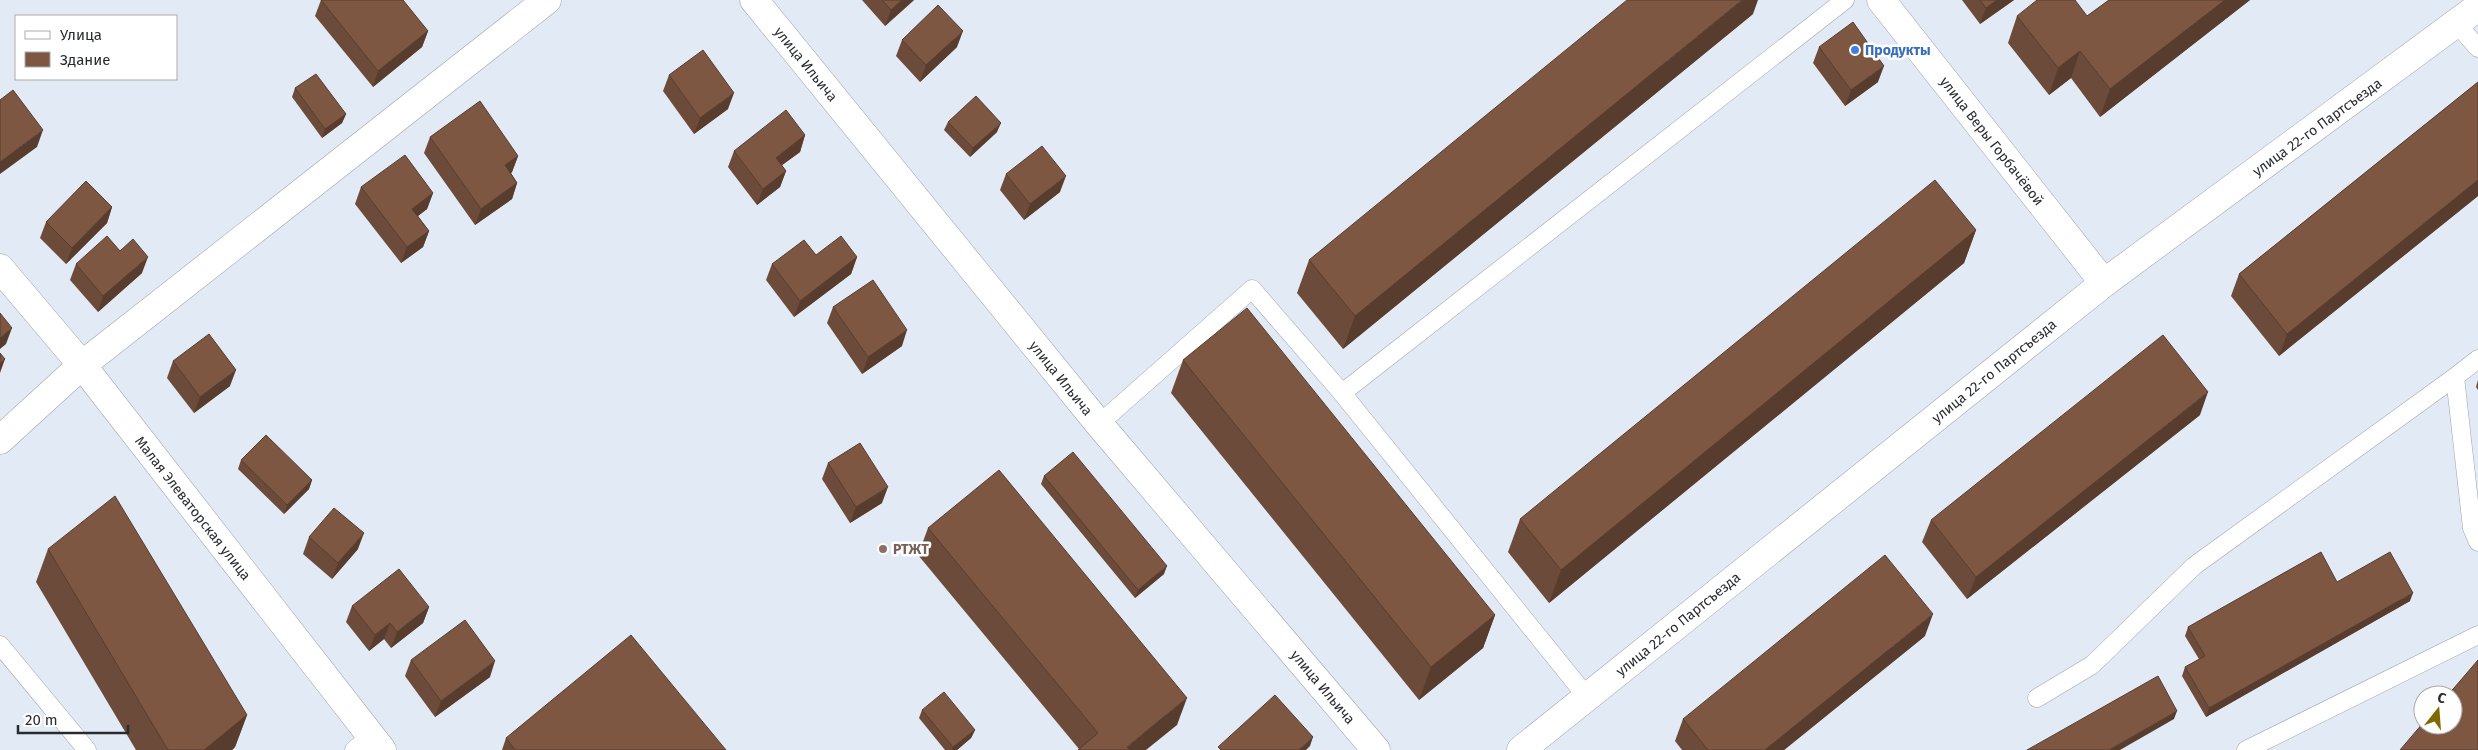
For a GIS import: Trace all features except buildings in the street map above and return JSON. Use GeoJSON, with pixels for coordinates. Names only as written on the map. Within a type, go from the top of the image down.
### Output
{"type":"FeatureCollection","features":[{"type":"Feature","properties":{"kind":"street"},"geometry":{"type":"LineString","coordinates":[[0,440],[82,365],[547,0]]}},
{"type":"Feature","properties":{"kind":"street","name":"улица Ильича"},"geometry":{"type":"LineString","coordinates":[[754,0],[1099,424],[1376,750]]}},
{"type":"Feature","properties":{"kind":"street","name":"улица Веры Горбачёвой"},"geometry":{"type":"LineString","coordinates":[[1881,0],[2104,283]]}},
{"type":"Feature","properties":{"kind":"street","name":"улица 22-го Партсъезда"},"geometry":{"type":"LineString","coordinates":[[1520,750],[2104,283],[2478,7]]}},
{"type":"Feature","properties":{"kind":"street","name":"Малая Элеваторская улица"},"geometry":{"type":"LineString","coordinates":[[0,268],[82,365],[369,745]]}},
{"type":"Feature","properties":{"kind":"lane"},"geometry":{"type":"LineString","coordinates":[[1342,393],[1845,0]]}},
{"type":"Feature","properties":{"kind":"lane"},"geometry":{"type":"LineString","coordinates":[[2457,24],[2478,48]]}},
{"type":"Feature","properties":{"kind":"lane"},"geometry":{"type":"LineString","coordinates":[[1099,424],[1252,289],[1342,393],[1587,697]]}},
{"type":"Feature","properties":{"kind":"lane"},"geometry":{"type":"LineString","coordinates":[[2037,698],[2092,664],[2194,566],[2478,359]]}},
{"type":"Feature","properties":{"kind":"lane"},"geometry":{"type":"LineString","coordinates":[[2455,377],[2472,528],[2478,542]]}},
{"type":"Feature","properties":{"kind":"lane"},"geometry":{"type":"LineString","coordinates":[[2246,750],[2478,635]]}},
{"type":"Feature","properties":{"kind":"lane"},"geometry":{"type":"LineString","coordinates":[[0,645],[87,750]]}},
{"type":"Feature","properties":{"kind":"place","name":"Продукты"},"geometry":{"type":"Point","coordinates":[1855,50]}},
{"type":"Feature","properties":{"kind":"place","name":"РТЖТ"},"geometry":{"type":"Point","coordinates":[883,549]}}]}
